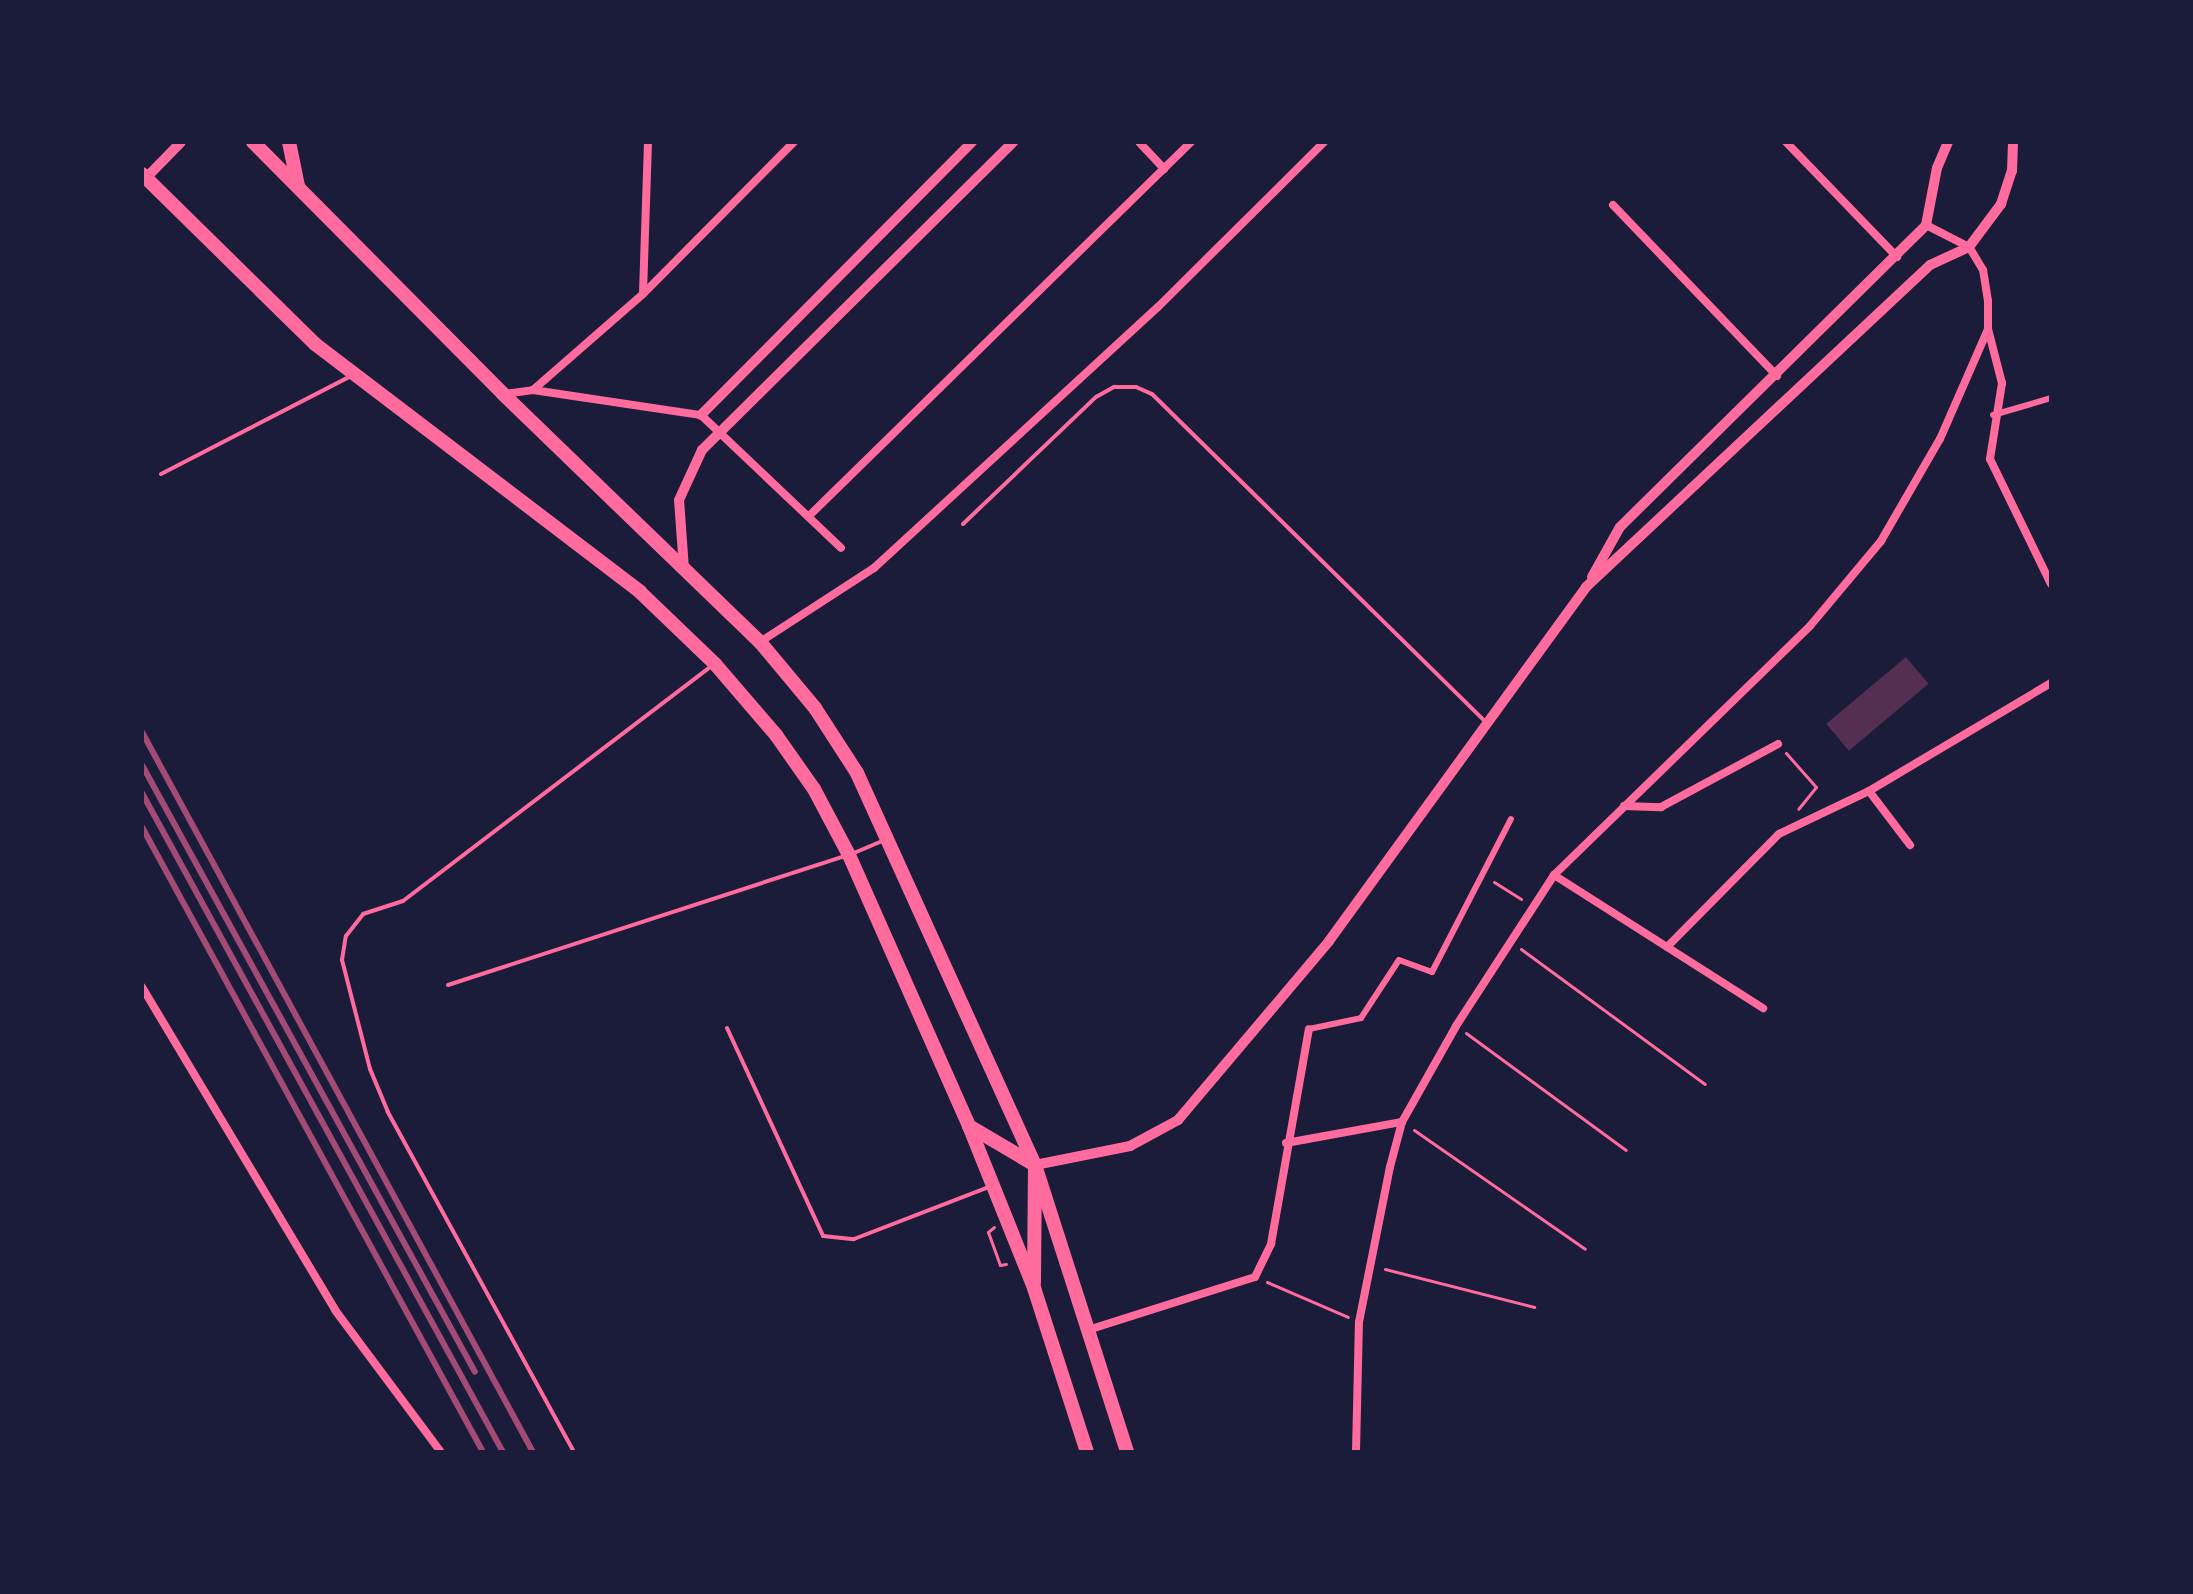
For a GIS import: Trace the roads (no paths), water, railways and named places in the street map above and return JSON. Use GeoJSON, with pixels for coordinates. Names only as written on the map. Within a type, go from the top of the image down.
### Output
{"type":"FeatureCollection","features":[{"type":"Feature","properties":{"kind":"highway"},"geometry":{"type":"LineString","coordinates":[[253,142],[503,394],[760,642],[840,747],[888,838],[1035,1165],[1091,1329],[1127,1452]]}},
{"type":"Feature","properties":{"kind":"highway"},"geometry":{"type":"LineString","coordinates":[[289,142],[298,186]]}},
{"type":"Feature","properties":{"kind":"highway"},"geometry":{"type":"LineString","coordinates":[[144,176],[352,375],[578,542],[640,592],[715,664],[792,756],[849,855],[969,1126],[1034,1288],[1087,1452]]}},
{"type":"Feature","properties":{"kind":"highway"},"geometry":{"type":"LineString","coordinates":[[969,1126],[1035,1165]]}},
{"type":"Feature","properties":{"kind":"highway"},"geometry":{"type":"LineString","coordinates":[[1034,1288],[1035,1165]]}},
{"type":"Feature","properties":{"kind":"street"},"geometry":{"type":"LineString","coordinates":[[144,176],[181,142]]}},
{"type":"Feature","properties":{"kind":"street"},"geometry":{"type":"LineString","coordinates":[[643,294],[648,142]]}},
{"type":"Feature","properties":{"kind":"street"},"geometry":{"type":"LineString","coordinates":[[533,390],[643,294],[794,142]]}},
{"type":"Feature","properties":{"kind":"street"},"geometry":{"type":"LineString","coordinates":[[701,415],[972,142]]}},
{"type":"Feature","properties":{"kind":"street"},"geometry":{"type":"LineString","coordinates":[[684,569],[679,500],[702,450],[719,429],[1013,142]]}},
{"type":"Feature","properties":{"kind":"street"},"geometry":{"type":"LineString","coordinates":[[1139,142],[1164,169]]}},
{"type":"Feature","properties":{"kind":"street"},"geometry":{"type":"LineString","coordinates":[[811,514],[1191,142]]}},
{"type":"Feature","properties":{"kind":"street"},"geometry":{"type":"LineString","coordinates":[[760,642],[874,568],[1158,307],[1324,142]]}},
{"type":"Feature","properties":{"kind":"street"},"geometry":{"type":"LineString","coordinates":[[1786,142],[1898,258]]}},
{"type":"Feature","properties":{"kind":"street"},"geometry":{"type":"LineString","coordinates":[[1035,1165],[1130,1146],[1178,1120],[1329,941],[1485,721],[1586,587],[1620,527],[1898,258],[1926,225],[1937,168],[1948,142]]}},
{"type":"Feature","properties":{"kind":"street"},"geometry":{"type":"LineString","coordinates":[[1586,587],[1930,265],[1969,247],[2001,204],[2012,171],[2013,142]]}},
{"type":"Feature","properties":{"kind":"street"},"geometry":{"type":"LineString","coordinates":[[1613,205],[1777,376]]}},
{"type":"Feature","properties":{"kind":"street"},"geometry":{"type":"LineString","coordinates":[[1926,225],[1969,247],[1983,270],[1988,329],[2002,383],[1993,415],[1990,459],[2051,584]]}},
{"type":"Feature","properties":{"kind":"street"},"geometry":{"type":"LineString","coordinates":[[1356,1452],[1359,1322],[1402,1122],[1456,1026],[1508,940],[1554,875],[1810,626],[1881,541],[1940,439],[1988,329]]}},
{"type":"Feature","properties":{"kind":"street"},"geometry":{"type":"LineString","coordinates":[[503,394],[533,390],[701,415],[811,514],[841,548]]}},
{"type":"Feature","properties":{"kind":"street"},"geometry":{"type":"LineString","coordinates":[[1993,415],[2051,398]]}},
{"type":"Feature","properties":{"kind":"street"},"geometry":{"type":"LineString","coordinates":[[1667,947],[1779,834],[1869,791],[2051,683]]}},
{"type":"Feature","properties":{"kind":"street"},"geometry":{"type":"LineString","coordinates":[[1624,806],[1661,807],[1778,744]]}},
{"type":"Feature","properties":{"kind":"street"},"geometry":{"type":"LineString","coordinates":[[1869,791],[1910,845]]}},
{"type":"Feature","properties":{"kind":"street"},"geometry":{"type":"LineString","coordinates":[[1091,1329],[1255,1277],[1271,1244],[1286,1143],[1309,1029],[1361,1018],[1399,960],[1432,972],[1511,819]]}},
{"type":"Feature","properties":{"kind":"street"},"geometry":{"type":"LineString","coordinates":[[1554,875],[1763,1008]]}},
{"type":"Feature","properties":{"kind":"street"},"geometry":{"type":"LineString","coordinates":[[142,987],[335,1310],[441,1452]]}},
{"type":"Feature","properties":{"kind":"street"},"geometry":{"type":"LineString","coordinates":[[1286,1143],[1402,1122]]}},
{"type":"Feature","properties":{"kind":"lane"},"geometry":{"type":"LineString","coordinates":[[161,474],[352,375]]}},
{"type":"Feature","properties":{"kind":"lane"},"geometry":{"type":"LineString","coordinates":[[963,524],[1096,397],[1114,387],[1136,387],[1152,394],[1485,721]]}},
{"type":"Feature","properties":{"kind":"lane"},"geometry":{"type":"LineString","coordinates":[[574,1452],[388,1112],[370,1069],[342,960],[346,936],[363,914],[403,901],[715,664]]}},
{"type":"Feature","properties":{"kind":"lane"},"geometry":{"type":"LineString","coordinates":[[448,985],[849,855],[888,838]]}},
{"type":"Feature","properties":{"kind":"lane"},"geometry":{"type":"LineString","coordinates":[[727,1028],[823,1236],[854,1239],[994,1186]]}},
{"type":"Feature","properties":{"kind":"railway"},"geometry":{"type":"LineString","coordinates":[[142,732],[533,1452]]}},
{"type":"Feature","properties":{"kind":"railway"},"geometry":{"type":"LineString","coordinates":[[142,765],[475,1372]]}},
{"type":"Feature","properties":{"kind":"railway"},"geometry":{"type":"LineString","coordinates":[[142,793],[503,1452]]}},
{"type":"Feature","properties":{"kind":"railway"},"geometry":{"type":"LineString","coordinates":[[142,827],[483,1452]]}}]}
